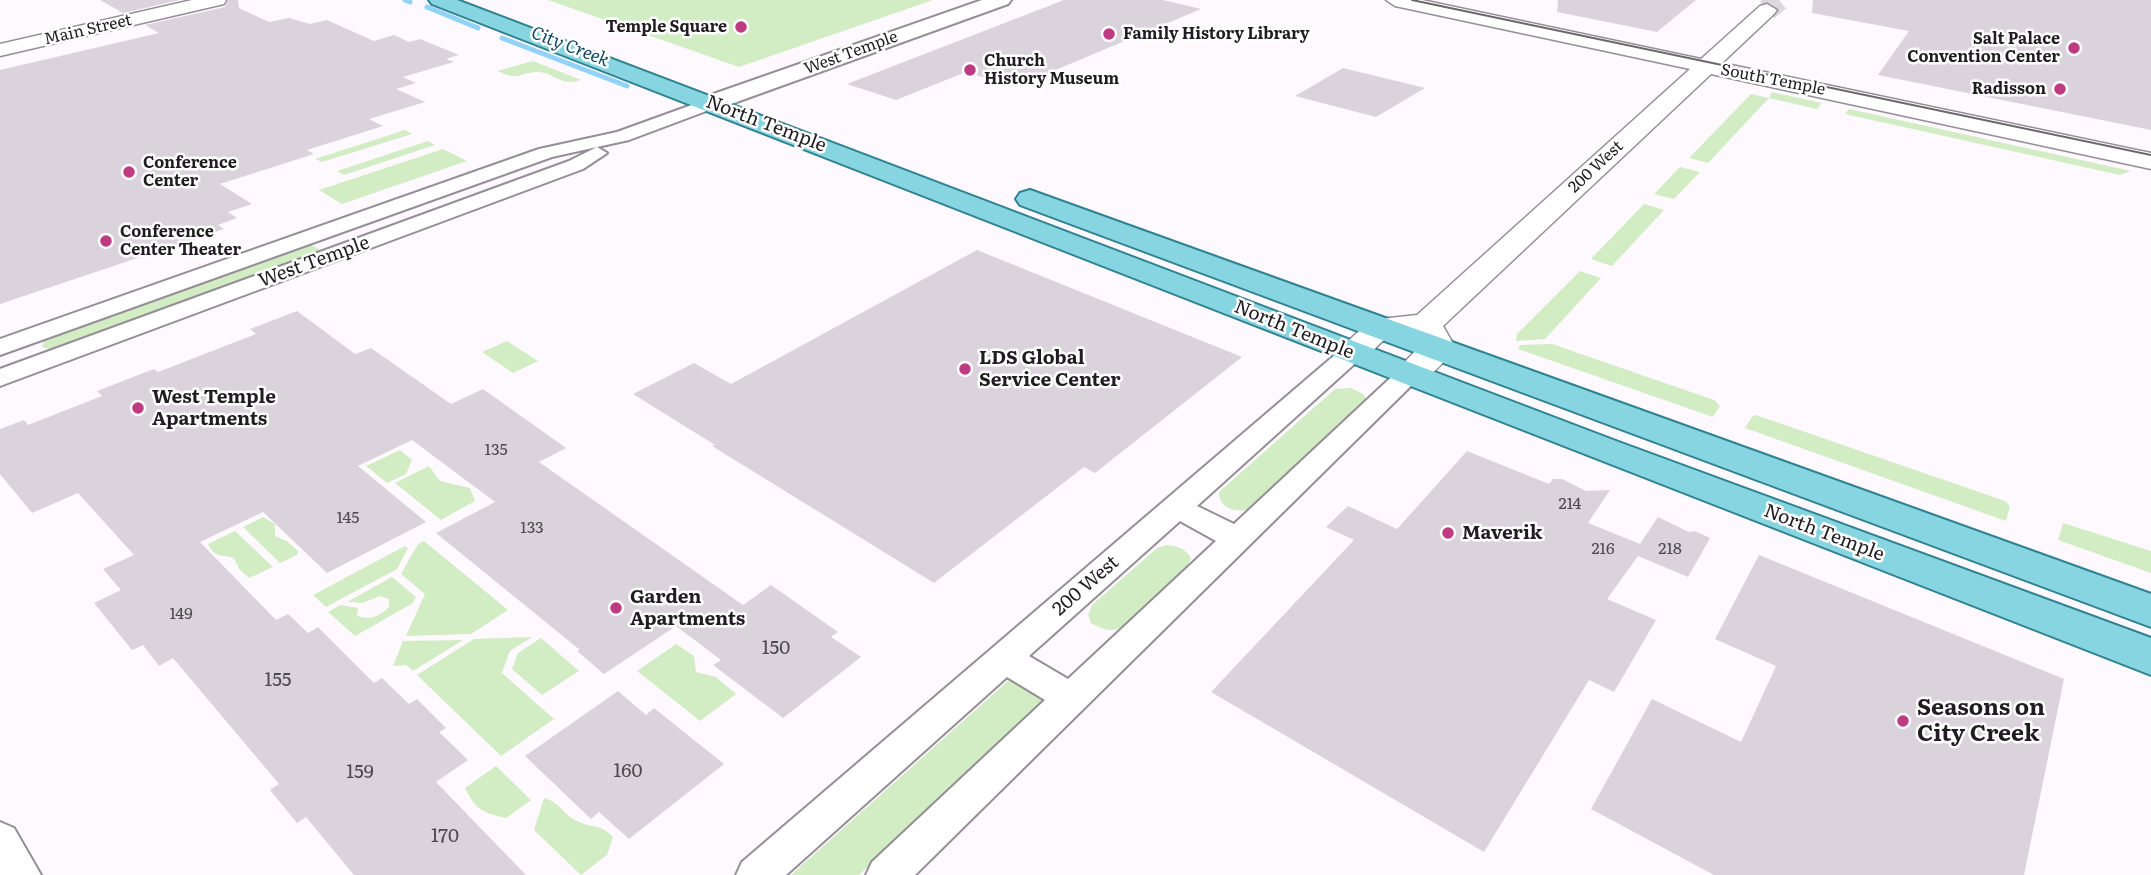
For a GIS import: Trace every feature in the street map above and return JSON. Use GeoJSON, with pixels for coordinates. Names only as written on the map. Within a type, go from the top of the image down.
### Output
{"type":"FeatureCollection","features":[{"type":"Feature","properties":{"kind":"main road","name":"North Temple"},"geometry":{"type":"LineString","coordinates":[[439,0],[1352,353],[1425,349],[2151,611]]}},
{"type":"Feature","properties":{"kind":"main road","name":"North Temple"},"geometry":{"type":"LineString","coordinates":[[484,0],[1382,327],[1425,349],[2151,657]]}},
{"type":"Feature","properties":{"kind":"main road","name":"West Temple"},"geometry":{"type":"LineString","coordinates":[[711,103],[1000,0]]}},
{"type":"Feature","properties":{"kind":"street","name":"Main Street"},"geometry":{"type":"LineString","coordinates":[[0,50],[217,0]]}},
{"type":"Feature","properties":{"kind":"street","name":"South Temple"},"geometry":{"type":"LineString","coordinates":[[1395,0],[1712,60],[1891,87],[2151,145]]}},
{"type":"Feature","properties":{"kind":"street","name":"South Temple"},"geometry":{"type":"LineString","coordinates":[[1460,0],[2151,162]]}},
{"type":"Feature","properties":{"kind":"street","name":"200 West"},"geometry":{"type":"LineString","coordinates":[[887,875],[1238,539],[1712,60],[1768,10]]}},
{"type":"Feature","properties":{"kind":"street","name":"West Temple"},"geometry":{"type":"LineString","coordinates":[[0,347],[546,153],[622,136],[711,103]]}},
{"type":"Feature","properties":{"kind":"street","name":"West Temple"},"geometry":{"type":"LineString","coordinates":[[0,379],[576,165],[622,136]]}},
{"type":"Feature","properties":{"kind":"street","name":"200 West"},"geometry":{"type":"LineString","coordinates":[[757,875],[1174,506],[1382,327]]}},
{"type":"Feature","properties":{"kind":"street"},"geometry":{"type":"LineString","coordinates":[[1174,506],[1238,539]]}},
{"type":"Feature","properties":{"kind":"street"},"geometry":{"type":"LineString","coordinates":[[1004,658],[1072,699]]}},
{"type":"Feature","properties":{"kind":"street"},"geometry":{"type":"LineString","coordinates":[[0,840],[20,875]]}},
{"type":"Feature","properties":{"kind":"green space","name":"Temple Square"},"geometry":{"type":"Polygon","coordinates":[[[548,0],[933,0],[739,67],[548,0]]]}},
{"type":"Feature","properties":{"kind":"green space"},"geometry":{"type":"Polygon","coordinates":[[[533,61],[581,80],[567,82],[542,72],[514,76],[497,71],[533,61]]]}},
{"type":"Feature","properties":{"kind":"green space"},"geometry":{"type":"Polygon","coordinates":[[[1772,92],[1822,103],[1817,109],[1769,98],[1772,92]]]}},
{"type":"Feature","properties":{"kind":"green space"},"geometry":{"type":"Polygon","coordinates":[[[1751,94],[1769,98],[1708,163],[1689,158],[1751,94]]]}},
{"type":"Feature","properties":{"kind":"green space"},"geometry":{"type":"Polygon","coordinates":[[[1849,109],[2131,171],[2120,175],[1845,114],[1849,109]]]}},
{"type":"Feature","properties":{"kind":"green space"},"geometry":{"type":"Polygon","coordinates":[[[405,130],[412,134],[322,162],[315,159],[405,130]]]}},
{"type":"Feature","properties":{"kind":"green space"},"geometry":{"type":"Polygon","coordinates":[[[428,141],[435,145],[344,175],[337,171],[428,141]]]}},
{"type":"Feature","properties":{"kind":"green space"},"geometry":{"type":"Polygon","coordinates":[[[443,149],[467,161],[342,204],[319,190],[443,149]]]}},
{"type":"Feature","properties":{"kind":"green space"},"geometry":{"type":"Polygon","coordinates":[[[1680,167],[1700,172],[1674,199],[1654,194],[1680,167]]]}},
{"type":"Feature","properties":{"kind":"green space"},"geometry":{"type":"Polygon","coordinates":[[[1644,204],[1664,210],[1612,266],[1591,259],[1644,204]]]}},
{"type":"Feature","properties":{"kind":"green space"},"geometry":{"type":"Polygon","coordinates":[[[310,244],[325,253],[52,350],[42,347],[44,341],[55,335],[310,244]]]}},
{"type":"Feature","properties":{"kind":"green space"},"geometry":{"type":"Polygon","coordinates":[[[1580,271],[1601,278],[1545,339],[1516,341],[1517,334],[1580,271]]]}},
{"type":"Feature","properties":{"kind":"green space"},"geometry":{"type":"Polygon","coordinates":[[[507,341],[538,361],[513,373],[482,352],[507,341]]]}},
{"type":"Feature","properties":{"kind":"green space"},"geometry":{"type":"Polygon","coordinates":[[[1552,344],[1714,400],[1720,406],[1713,417],[1518,349],[1520,345],[1552,344]]]}},
{"type":"Feature","properties":{"kind":"green space"},"geometry":{"type":"Polygon","coordinates":[[[1351,388],[1363,394],[1366,399],[1363,403],[1252,509],[1235,510],[1225,506],[1219,492],[1335,389],[1351,388]]]}},
{"type":"Feature","properties":{"kind":"green space"},"geometry":{"type":"Polygon","coordinates":[[[1756,415],[2005,501],[2010,506],[2006,521],[1745,428],[1756,415]]]}},
{"type":"Feature","properties":{"kind":"green space"},"geometry":{"type":"Polygon","coordinates":[[[400,450],[412,460],[406,474],[387,483],[366,466],[400,450]]]}},
{"type":"Feature","properties":{"kind":"green space"},"geometry":{"type":"Polygon","coordinates":[[[429,466],[440,481],[470,488],[475,501],[441,520],[395,483],[429,466]]]}},
{"type":"Feature","properties":{"kind":"green space"},"geometry":{"type":"Polygon","coordinates":[[[263,517],[275,524],[275,536],[287,541],[298,551],[297,555],[280,563],[243,527],[263,517]]]}},
{"type":"Feature","properties":{"kind":"green space"},"geometry":{"type":"Polygon","coordinates":[[[2063,523],[2151,551],[2151,573],[2058,540],[2063,523]]]}},
{"type":"Feature","properties":{"kind":"green space"},"geometry":{"type":"Polygon","coordinates":[[[235,531],[273,567],[249,578],[239,569],[234,558],[213,552],[208,544],[235,531]]]}},
{"type":"Feature","properties":{"kind":"green space"},"geometry":{"type":"Polygon","coordinates":[[[424,541],[508,610],[471,634],[406,636],[425,594],[401,574],[418,544],[424,541]]]}},
{"type":"Feature","properties":{"kind":"green space"},"geometry":{"type":"Polygon","coordinates":[[[1166,545],[1186,552],[1191,558],[1188,565],[1123,627],[1114,630],[1091,623],[1088,615],[1092,605],[1157,548],[1166,545]]]}},
{"type":"Feature","properties":{"kind":"green space"},"geometry":{"type":"Polygon","coordinates":[[[405,546],[408,548],[397,569],[326,607],[313,595],[405,546]]]}},
{"type":"Feature","properties":{"kind":"green space"},"geometry":{"type":"Polygon","coordinates":[[[392,577],[416,597],[413,603],[355,636],[328,612],[340,605],[358,608],[357,616],[366,618],[382,613],[389,607],[389,599],[380,596],[363,603],[347,602],[392,577]]]}},
{"type":"Feature","properties":{"kind":"green space"},"geometry":{"type":"Polygon","coordinates":[[[532,637],[510,651],[502,673],[554,719],[501,756],[417,675],[474,639],[532,637]]]}},
{"type":"Feature","properties":{"kind":"green space"},"geometry":{"type":"Polygon","coordinates":[[[541,638],[579,671],[542,695],[512,669],[518,653],[541,638]]]}},
{"type":"Feature","properties":{"kind":"green space"},"geometry":{"type":"Polygon","coordinates":[[[463,640],[413,671],[406,665],[393,666],[403,641],[463,640]]]}},
{"type":"Feature","properties":{"kind":"green space"},"geometry":{"type":"Polygon","coordinates":[[[676,644],[694,656],[696,672],[716,677],[736,694],[700,721],[637,671],[676,644]]]}},
{"type":"Feature","properties":{"kind":"green space"},"geometry":{"type":"Polygon","coordinates":[[[1018,677],[1046,695],[1042,702],[859,875],[791,875],[1009,680],[1018,677]]]}},
{"type":"Feature","properties":{"kind":"green space"},"geometry":{"type":"Polygon","coordinates":[[[496,766],[531,800],[506,818],[481,809],[465,788],[496,766]]]}},
{"type":"Feature","properties":{"kind":"green space"},"geometry":{"type":"Polygon","coordinates":[[[544,798],[554,802],[572,818],[600,828],[613,837],[607,855],[581,875],[534,830],[544,798]]]}},
{"type":"Feature","properties":{"kind":"building"},"geometry":{"type":"Polygon","coordinates":[[[100,0],[180,0],[123,13],[100,0]]]}},
{"type":"Feature","properties":{"kind":"building","name":"Conference Center"},"geometry":{"type":"Polygon","coordinates":[[[228,0],[238,0],[239,8],[269,22],[289,18],[310,24],[327,20],[374,41],[394,35],[409,42],[420,39],[459,55],[446,59],[454,62],[403,77],[416,83],[396,89],[425,102],[369,119],[383,126],[307,150],[314,154],[220,184],[252,204],[228,212],[237,218],[218,225],[224,229],[0,304],[0,70],[159,33],[145,25],[225,7],[228,0]]]}},
{"type":"Feature","properties":{"kind":"building"},"geometry":{"type":"Polygon","coordinates":[[[1064,0],[1163,0],[1201,9],[1015,87],[966,72],[896,100],[847,84],[1064,0]]]}},
{"type":"Feature","properties":{"kind":"building"},"geometry":{"type":"Polygon","coordinates":[[[1558,0],[1696,0],[1657,32],[1557,12],[1558,0]]]}},
{"type":"Feature","properties":{"kind":"building"},"geometry":{"type":"Polygon","coordinates":[[[1813,0],[2151,0],[2151,130],[1878,75],[1909,31],[1812,13],[1813,0]]]}},
{"type":"Feature","properties":{"kind":"building"},"geometry":{"type":"Polygon","coordinates":[[[1343,68],[1425,88],[1376,117],[1295,96],[1343,68]]]}},
{"type":"Feature","properties":{"kind":"building"},"geometry":{"type":"Polygon","coordinates":[[[977,250],[1242,357],[1095,473],[1084,467],[934,583],[633,394],[694,363],[731,384],[977,250]]]}},
{"type":"Feature","properties":{"kind":"building"},"geometry":{"type":"Polygon","coordinates":[[[297,311],[355,354],[371,348],[451,404],[483,389],[566,448],[539,462],[743,605],[771,585],[838,632],[831,637],[861,657],[783,718],[713,665],[721,660],[676,626],[604,674],[577,651],[580,650],[436,533],[495,502],[412,440],[358,466],[426,522],[327,573],[263,512],[200,542],[276,620],[288,614],[308,633],[318,627],[374,683],[382,678],[409,704],[417,699],[446,728],[439,732],[468,760],[436,782],[526,875],[354,875],[306,817],[297,823],[270,790],[279,784],[173,658],[159,666],[143,645],[132,650],[94,603],[121,590],[103,569],[134,555],[78,493],[32,513],[0,474],[0,429],[24,420],[28,425],[102,396],[97,391],[154,369],[158,372],[256,334],[250,329],[297,311]]]}},
{"type":"Feature","properties":{"kind":"building"},"geometry":{"type":"Polygon","coordinates":[[[1467,451],[1549,484],[1553,479],[1562,479],[1586,491],[1610,490],[1588,523],[1640,544],[1658,517],[1689,532],[1695,531],[1710,538],[1688,577],[1638,556],[1607,599],[1656,620],[1614,692],[1589,680],[1484,852],[1211,692],[1354,540],[1326,527],[1348,506],[1397,529],[1467,451]]]}},
{"type":"Feature","properties":{"kind":"building","name":"Seasons on City Creek"},"geometry":{"type":"Polygon","coordinates":[[[1759,555],[2064,679],[2024,875],[1714,875],[1591,809],[1652,699],[1741,742],[1776,666],[1715,639],[1759,555]]]}},
{"type":"Feature","properties":{"kind":"building"},"geometry":{"type":"Polygon","coordinates":[[[618,691],[646,715],[654,708],[724,764],[629,839],[599,812],[591,819],[525,756],[618,691]]]}},
{"type":"Feature","properties":{"kind":"waterway","name":"City Creek"},"geometry":{"type":"LineString","coordinates":[[405,0],[410,2]]}},
{"type":"Feature","properties":{"kind":"waterway","name":"City Creek"},"geometry":{"type":"LineString","coordinates":[[427,7],[478,28]]}},
{"type":"Feature","properties":{"kind":"waterway","name":"City Creek"},"geometry":{"type":"LineString","coordinates":[[502,38],[627,86]]}},
{"type":"Feature","properties":{"kind":"tunnel"},"geometry":{"type":"LineString","coordinates":[[1767,10],[1779,0]]}},
{"type":"Feature","properties":{"kind":"tram line"},"geometry":{"type":"LineString","coordinates":[[1412,0],[2151,155]]}},
{"type":"Feature","properties":{"kind":"place","name":"Temple Square"},"geometry":{"type":"Point","coordinates":[741,27]}},
{"type":"Feature","properties":{"kind":"place","name":"Family History Library"},"geometry":{"type":"Point","coordinates":[1109,34]}},
{"type":"Feature","properties":{"kind":"place","name":"Salt Palace Convention Center"},"geometry":{"type":"Point","coordinates":[2074,48]}},
{"type":"Feature","properties":{"kind":"place","name":"Church History Museum"},"geometry":{"type":"Point","coordinates":[970,70]}},
{"type":"Feature","properties":{"kind":"place","name":"Radisson"},"geometry":{"type":"Point","coordinates":[2060,89]}},
{"type":"Feature","properties":{"kind":"place","name":"Conference Center"},"geometry":{"type":"Point","coordinates":[129,172]}},
{"type":"Feature","properties":{"kind":"place","name":"Conference Center Theater"},"geometry":{"type":"Point","coordinates":[106,241]}},
{"type":"Feature","properties":{"kind":"place","name":"LDS Global Service Center"},"geometry":{"type":"Point","coordinates":[965,369]}},
{"type":"Feature","properties":{"kind":"place","name":"West Temple Apartments"},"geometry":{"type":"Point","coordinates":[138,408]}},
{"type":"Feature","properties":{"kind":"place","name":"Maverik"},"geometry":{"type":"Point","coordinates":[1448,533]}},
{"type":"Feature","properties":{"kind":"place","name":"Garden Apartments"},"geometry":{"type":"Point","coordinates":[616,608]}},
{"type":"Feature","properties":{"kind":"place","name":"Seasons on City Creek"},"geometry":{"type":"Point","coordinates":[1903,721]}}]}
